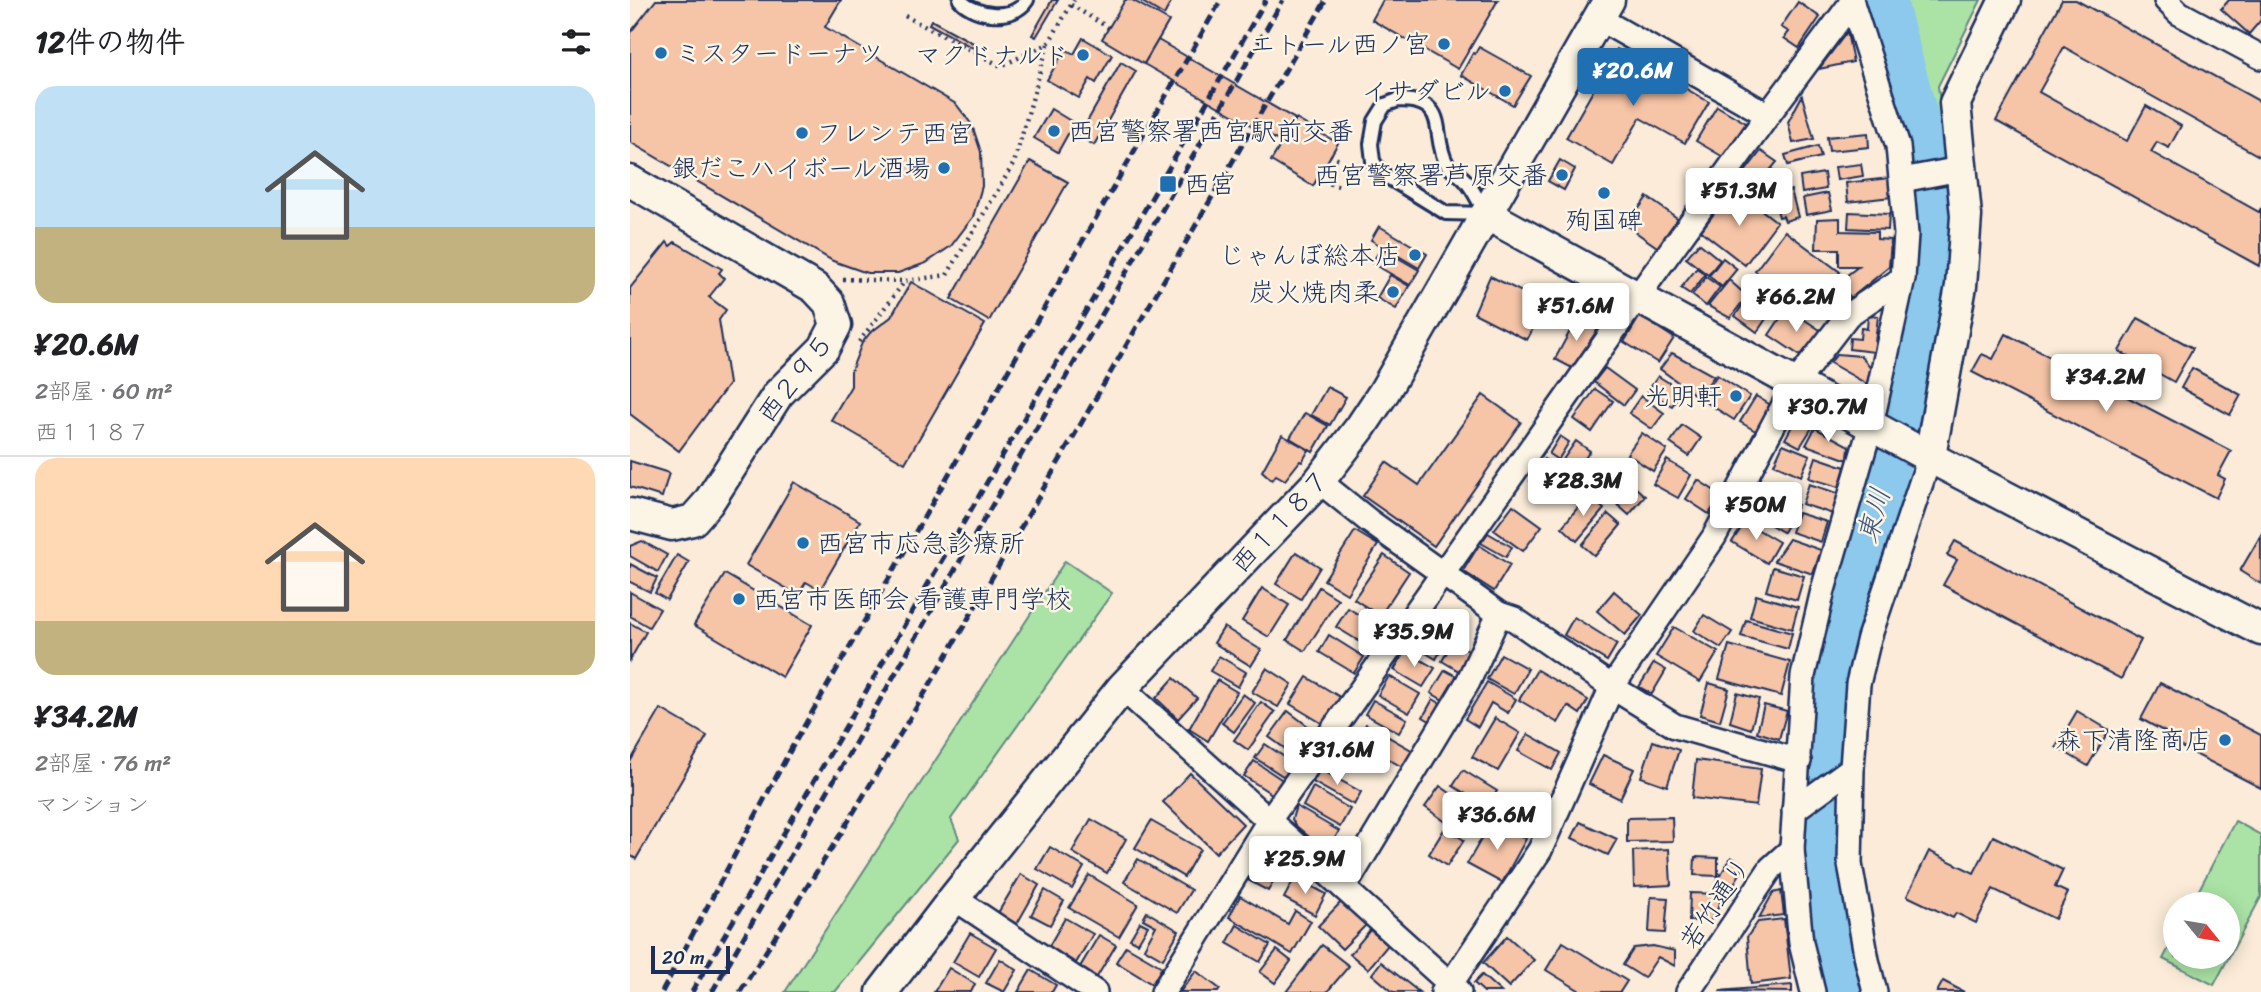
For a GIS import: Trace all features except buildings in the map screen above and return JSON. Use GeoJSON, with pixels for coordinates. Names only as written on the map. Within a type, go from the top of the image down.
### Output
{"type":"FeatureCollection","features":[{"type":"Feature","properties":{"kind":"street"},"geometry":{"type":"LineString","coordinates":[[1875,992],[1850,864],[1846,773],[1858,684],[1923,453],[1961,286],[1966,216],[1954,170],[1955,103],[2005,0]]}},
{"type":"Feature","properties":{"kind":"street"},"geometry":{"type":"LineString","coordinates":[[2166,0],[2179,13],[2261,57]]}},
{"type":"Feature","properties":{"kind":"street"},"geometry":{"type":"LineString","coordinates":[[1163,992],[1270,819],[1638,296],[1852,1]]}},
{"type":"Feature","properties":{"kind":"street"},"geometry":{"type":"LineString","coordinates":[[1813,992],[1801,943],[1793,849],[1798,807],[1803,676],[1824,590],[1874,427],[1903,278],[1906,234],[1905,179],[1898,146],[1852,1]]}},
{"type":"Feature","properties":{"kind":"street"},"geometry":{"type":"LineString","coordinates":[[1604,9],[1768,115]]}},
{"type":"Feature","properties":{"kind":"street","name":"西１１８７"},"geometry":{"type":"LineString","coordinates":[[893,989],[954,898],[1122,688],[1319,481],[1371,412],[1604,9]]}},
{"type":"Feature","properties":{"kind":"street"},"geometry":{"type":"LineString","coordinates":[[1905,179],[1954,170]]}},
{"type":"Feature","properties":{"kind":"street","name":"西２９５"},"geometry":{"type":"LineString","coordinates":[[630,181],[815,288],[829,303],[836,325],[824,348],[778,394],[708,503],[693,520],[672,526],[630,514]]}},
{"type":"Feature","properties":{"kind":"street"},"geometry":{"type":"LineString","coordinates":[[1486,214],[1874,427],[2261,630]]}},
{"type":"Feature","properties":{"kind":"street"},"geometry":{"type":"LineString","coordinates":[[1122,688],[1270,819],[1451,990],[1540,850],[1612,687],[1714,537],[1795,384],[1848,315],[1903,278]]}},
{"type":"Feature","properties":{"kind":"street"},"geometry":{"type":"LineString","coordinates":[[1319,481],[1369,521],[1499,614],[1514,619],[1612,687],[1675,726],[1799,761]]}},
{"type":"Feature","properties":{"kind":"street"},"geometry":{"type":"LineString","coordinates":[[1344,888],[1468,682],[1499,614]]}},
{"type":"Feature","properties":{"kind":"street"},"geometry":{"type":"LineString","coordinates":[[1798,807],[1846,773]]}},
{"type":"Feature","properties":{"kind":"street","name":"若竹通り"},"geometry":{"type":"LineString","coordinates":[[1688,992],[1771,868],[1793,849]]}},
{"type":"Feature","properties":{"kind":"street"},"geometry":{"type":"LineString","coordinates":[[954,898],[1095,992]]}},
{"type":"Feature","properties":{"kind":"lane"},"geometry":{"type":"LineString","coordinates":[[960,0],[979,12],[994,15],[1010,12],[1024,5],[1027,0]]}},
{"type":"Feature","properties":{"kind":"lane"},"geometry":{"type":"LineString","coordinates":[[1398,100],[1414,100],[1430,109],[1437,120],[1447,165],[1465,179],[1486,214],[1446,213],[1381,173],[1373,161],[1371,144],[1375,121],[1385,106],[1398,100]]}},
{"type":"Feature","properties":{"kind":"path"},"geometry":{"type":"LineString","coordinates":[[838,281],[847,278],[905,281],[947,275],[1014,163],[1048,44],[1072,3],[1109,28]]}},
{"type":"Feature","properties":{"kind":"path"},"geometry":{"type":"LineString","coordinates":[[905,16],[1001,66],[1048,44]]}},
{"type":"Feature","properties":{"kind":"path"},"geometry":{"type":"LineString","coordinates":[[1330,155],[1339,160]]}},
{"type":"Feature","properties":{"kind":"path"},"geometry":{"type":"LineString","coordinates":[[1316,180],[1343,187]]}},
{"type":"Feature","properties":{"kind":"path"},"geometry":{"type":"LineString","coordinates":[[855,343],[861,342],[905,281]]}},
{"type":"Feature","properties":{"kind":"green space"},"geometry":{"type":"Polygon","coordinates":[[[1900,0],[1981,0],[1938,86],[1947,158],[1939,161],[1920,96],[1900,0]]]}},
{"type":"Feature","properties":{"kind":"green space"},"geometry":{"type":"Polygon","coordinates":[[[1065,561],[1112,593],[951,819],[959,839],[835,992],[785,992],[1065,561]]]}},
{"type":"Feature","properties":{"kind":"green space"},"geometry":{"type":"Polygon","coordinates":[[[2235,821],[2261,835],[2261,897],[2240,936],[2240,892],[2198,892],[2235,821]]]}},
{"type":"Feature","properties":{"kind":"green space"},"geometry":{"type":"Polygon","coordinates":[[[2185,970],[2222,970],[2214,985],[2185,970]]]}},
{"type":"Feature","properties":{"kind":"waterway","name":"東川"},"geometry":{"type":"LineString","coordinates":[[1845,992],[1822,892],[1827,738],[1834,650],[1913,374],[1934,239],[1922,144],[1883,0]]}},
{"type":"Feature","properties":{"kind":"railway"},"geometry":{"type":"LineString","coordinates":[[662,992],[791,749],[1221,0]]}},
{"type":"Feature","properties":{"kind":"railway"},"geometry":{"type":"LineString","coordinates":[[692,992],[1266,0]]}},
{"type":"Feature","properties":{"kind":"railway"},"geometry":{"type":"LineString","coordinates":[[712,992],[1283,0]]}},
{"type":"Feature","properties":{"kind":"railway"},"geometry":{"type":"LineString","coordinates":[[740,992],[840,835],[935,676],[1326,0]]}},
{"type":"Feature","properties":{"kind":"place","name":"エトール西ノ宮"},"geometry":{"type":"Point","coordinates":[1444,44]}},
{"type":"Feature","properties":{"kind":"place","name":"ミスタードーナツ"},"geometry":{"type":"Point","coordinates":[661,53]}},
{"type":"Feature","properties":{"kind":"place","name":"マクドナルド"},"geometry":{"type":"Point","coordinates":[1083,55]}},
{"type":"Feature","properties":{"kind":"place","name":"イサダビル"},"geometry":{"type":"Point","coordinates":[1505,91]}},
{"type":"Feature","properties":{"kind":"place","name":"西宮警察署西宮駅前交番"},"geometry":{"type":"Point","coordinates":[1054,131]}},
{"type":"Feature","properties":{"kind":"place","name":"フレンテ西宮"},"geometry":{"type":"Point","coordinates":[802,133]}},
{"type":"Feature","properties":{"kind":"place","name":"銀だこハイボール酒場"},"geometry":{"type":"Point","coordinates":[944,168]}},
{"type":"Feature","properties":{"kind":"place","name":"西宮警察署芦原交番"},"geometry":{"type":"Point","coordinates":[1562,175]}},
{"type":"Feature","properties":{"kind":"place","name":"西宮"},"geometry":{"type":"Point","coordinates":[1168,184]}},
{"type":"Feature","properties":{"kind":"place","name":"殉国碑"},"geometry":{"type":"Point","coordinates":[1604,193]}},
{"type":"Feature","properties":{"kind":"place","name":"じゃんぼ総本店"},"geometry":{"type":"Point","coordinates":[1415,255]}},
{"type":"Feature","properties":{"kind":"place","name":"炭火焼肉柔"},"geometry":{"type":"Point","coordinates":[1393,292]}},
{"type":"Feature","properties":{"kind":"place","name":"光明軒"},"geometry":{"type":"Point","coordinates":[1736,396]}},
{"type":"Feature","properties":{"kind":"place","name":"西宮市応急診療所"},"geometry":{"type":"Point","coordinates":[803,543]}},
{"type":"Feature","properties":{"kind":"place","name":"西宮市医師会 看護専門学校"},"geometry":{"type":"Point","coordinates":[739,599]}},
{"type":"Feature","properties":{"kind":"place","name":"森下清隆商店"},"geometry":{"type":"Point","coordinates":[2225,740]}}]}
